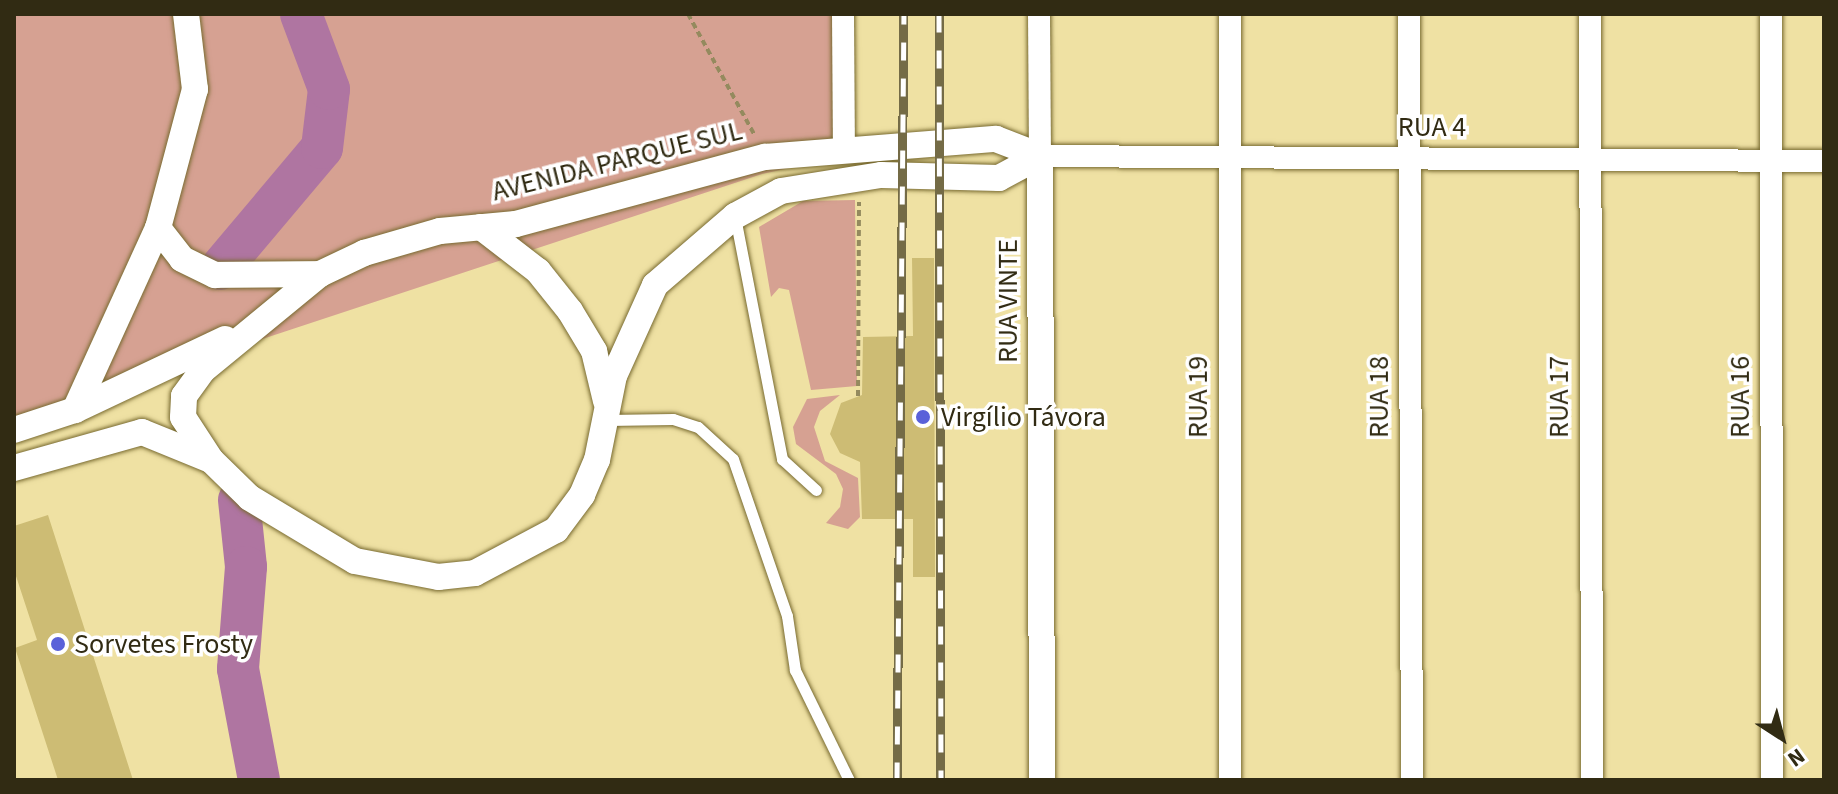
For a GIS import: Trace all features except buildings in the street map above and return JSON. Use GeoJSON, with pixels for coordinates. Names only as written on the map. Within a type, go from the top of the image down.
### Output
{"type":"FeatureCollection","features":[{"type":"Feature","properties":{"kind":"street"},"geometry":{"type":"LineString","coordinates":[[75,410],[158,228],[195,89],[186,14]]}},
{"type":"Feature","properties":{"kind":"street"},"geometry":{"type":"LineString","coordinates":[[843,14],[844,148]]}},
{"type":"Feature","properties":{"kind":"street","name":"RUA VINTE"},"geometry":{"type":"LineString","coordinates":[[1039,14],[1042,780]]}},
{"type":"Feature","properties":{"kind":"street","name":"RUA 19"},"geometry":{"type":"LineString","coordinates":[[1230,14],[1227,154],[1230,780]]}},
{"type":"Feature","properties":{"kind":"street","name":"RUA 18"},"geometry":{"type":"LineString","coordinates":[[1409,14],[1412,780]]}},
{"type":"Feature","properties":{"kind":"street","name":"RUA 17"},"geometry":{"type":"LineString","coordinates":[[1590,14],[1587,158],[1592,780]]}},
{"type":"Feature","properties":{"kind":"street","name":"RUA 16"},"geometry":{"type":"LineString","coordinates":[[1771,14],[1772,780]]}},
{"type":"Feature","properties":{"kind":"street","name":"AVENIDA PARQUE SUL"},"geometry":{"type":"LineString","coordinates":[[996,139],[1040,156],[999,178],[881,175],[781,191],[735,216],[655,285],[626,344],[608,416],[582,495],[556,530],[489,568],[438,577],[355,561],[250,498],[211,460],[183,417],[184,396],[253,325],[320,274],[410,240],[481,227],[765,157],[844,148],[996,139]]}},
{"type":"Feature","properties":{"kind":"street","name":"RUA 4"},"geometry":{"type":"LineString","coordinates":[[1040,156],[1227,154],[1824,161]]}},
{"type":"Feature","properties":{"kind":"street"},"geometry":{"type":"LineString","coordinates":[[481,227],[538,271],[570,311],[594,351],[608,416]]}},
{"type":"Feature","properties":{"kind":"street"},"geometry":{"type":"LineString","coordinates":[[158,228],[182,259],[215,275],[320,274]]}},
{"type":"Feature","properties":{"kind":"street","name":"AVENIDA PARQUE SUL"},"geometry":{"type":"LineString","coordinates":[[14,430],[75,410],[253,325]]}},
{"type":"Feature","properties":{"kind":"street","name":"AVENIDA PARQUE SUL"},"geometry":{"type":"LineString","coordinates":[[14,468],[142,432],[211,460]]}},
{"type":"Feature","properties":{"kind":"lane"},"geometry":{"type":"LineString","coordinates":[[735,216],[782,459],[816,490]]}},
{"type":"Feature","properties":{"kind":"lane"},"geometry":{"type":"LineString","coordinates":[[608,416],[686,423],[722,443],[733,459],[787,616],[795,670],[849,780]]}},
{"type":"Feature","properties":{"kind":"path"},"geometry":{"type":"LineString","coordinates":[[688,14],[765,157]]}},
{"type":"Feature","properties":{"kind":"path"},"geometry":{"type":"LineString","coordinates":[[858,396],[859,216]]}},
{"type":"Feature","properties":{"kind":"shaded area"},"geometry":{"type":"Polygon","coordinates":[[[14,14],[841,14],[841,157],[762,174],[14,421],[14,14]]]}},
{"type":"Feature","properties":{"kind":"shaded area"},"geometry":{"type":"Polygon","coordinates":[[[855,200],[857,386],[811,390],[789,290],[779,288],[771,297],[759,227],[803,201],[855,200]]]}},
{"type":"Feature","properties":{"kind":"shaded area"},"geometry":{"type":"Polygon","coordinates":[[[840,395],[820,411],[814,427],[825,461],[858,478],[860,517],[848,529],[826,523],[840,507],[843,489],[836,474],[796,444],[793,427],[807,399],[840,395]]]}},
{"type":"Feature","properties":{"kind":"waterway"},"geometry":{"type":"LineString","coordinates":[[220,269],[322,148],[329,89],[301,14]]}},
{"type":"Feature","properties":{"kind":"waterway"},"geometry":{"type":"LineString","coordinates":[[239,500],[246,567],[238,669],[259,780]]}},
{"type":"Feature","properties":{"kind":"railway"},"geometry":{"type":"LineString","coordinates":[[897,780],[904,14]]}},
{"type":"Feature","properties":{"kind":"railway"},"geometry":{"type":"LineString","coordinates":[[939,14],[941,780]]}},
{"type":"Feature","properties":{"kind":"place","name":"Virgílio Távora"},"geometry":{"type":"Point","coordinates":[923,417]}},
{"type":"Feature","properties":{"kind":"place","name":"Sorvetes Frosty"},"geometry":{"type":"Point","coordinates":[58,644]}}]}
